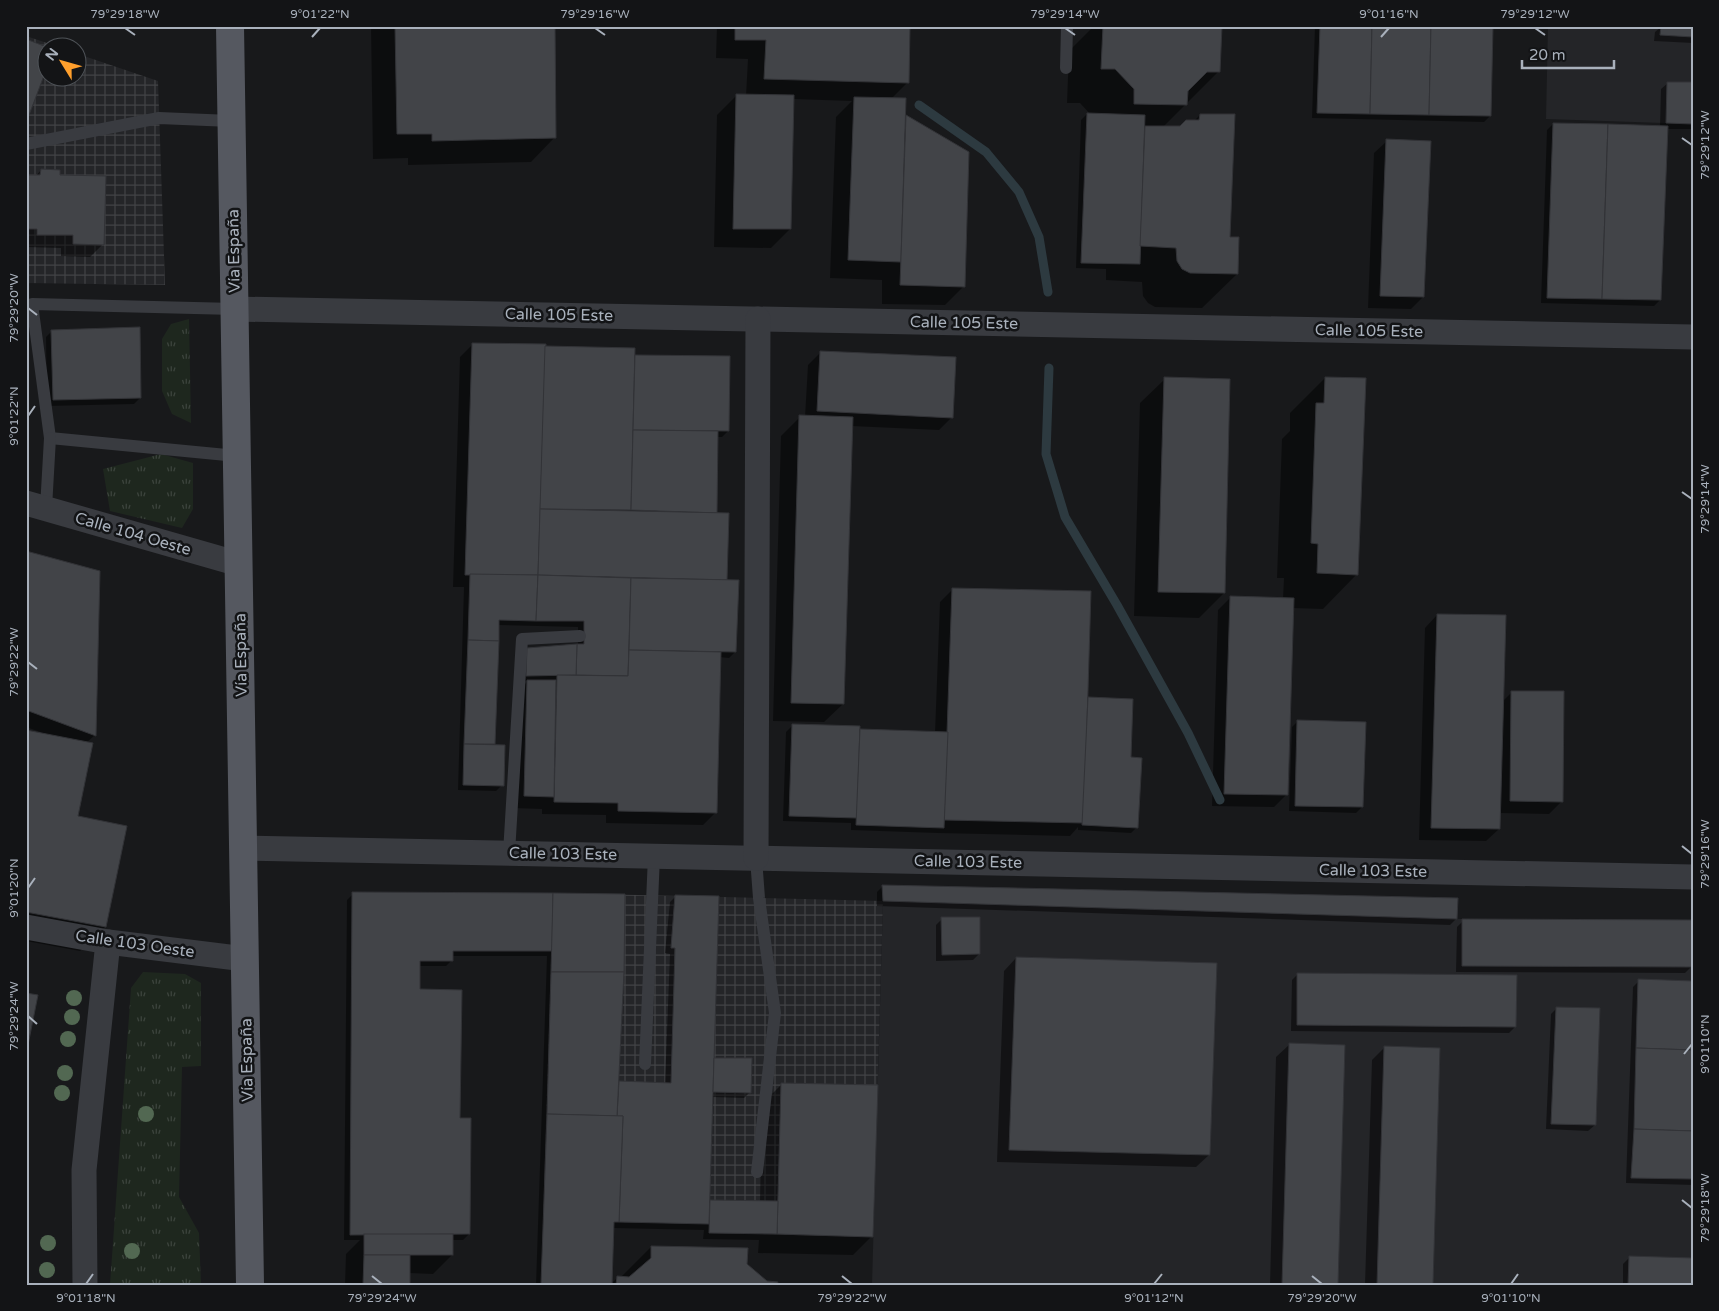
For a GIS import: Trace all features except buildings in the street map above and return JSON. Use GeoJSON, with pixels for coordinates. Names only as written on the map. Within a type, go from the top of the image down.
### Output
{"type":"FeatureCollection","features":[{"type":"Feature","properties":{"kind":"main road","name":"Vía España"},"geometry":{"type":"LineString","coordinates":[[230,26],[250,1285]]}},
{"type":"Feature","properties":{"kind":"street","name":"Calle 105 Este"},"geometry":{"type":"LineString","coordinates":[[235,309],[1693,337]]}},
{"type":"Feature","properties":{"kind":"street"},"geometry":{"type":"LineString","coordinates":[[756,858],[758,319]]}},
{"type":"Feature","properties":{"kind":"street","name":"Calle 104 Oeste"},"geometry":{"type":"LineString","coordinates":[[36,506],[239,564]]}},
{"type":"Feature","properties":{"kind":"street","name":"Calle 103 Este"},"geometry":{"type":"LineString","coordinates":[[244,848],[1693,877]]}},
{"type":"Feature","properties":{"kind":"street","name":"Calle 103 Oeste"},"geometry":{"type":"LineString","coordinates":[[26,927],[108,942],[245,959]]}},
{"type":"Feature","properties":{"kind":"street"},"geometry":{"type":"LineString","coordinates":[[84,1285],[84,1170],[108,942]]}},
{"type":"Feature","properties":{"kind":"lane"},"geometry":{"type":"LineString","coordinates":[[1066,68],[1067,26]]}},
{"type":"Feature","properties":{"kind":"lane"},"geometry":{"type":"LineString","coordinates":[[26,144],[159,118],[231,121]]}},
{"type":"Feature","properties":{"kind":"lane"},"geometry":{"type":"LineString","coordinates":[[36,506],[50,438],[32,304],[235,309]]}},
{"type":"Feature","properties":{"kind":"lane"},"geometry":{"type":"LineString","coordinates":[[50,438],[237,456]]}},
{"type":"Feature","properties":{"kind":"lane"},"geometry":{"type":"LineString","coordinates":[[509,853],[522,639],[580,636]]}},
{"type":"Feature","properties":{"kind":"lane"},"geometry":{"type":"LineString","coordinates":[[645,1064],[654,856]]}},
{"type":"Feature","properties":{"kind":"lane"},"geometry":{"type":"LineString","coordinates":[[756,858],[758,898],[775,1013],[758,1172]]}},
{"type":"Feature","properties":{"kind":"shaded area"},"geometry":{"type":"Polygon","coordinates":[[[1548,26],[1693,26],[1693,124],[1546,119],[1548,26]]]}},
{"type":"Feature","properties":{"kind":"shaded area"},"geometry":{"type":"Polygon","coordinates":[[[26,36],[38,40],[38,88],[88,88],[88,57],[158,81],[165,285],[26,283],[26,36]]]}},
{"type":"Feature","properties":{"kind":"shaded area"},"geometry":{"type":"Polygon","coordinates":[[[553,893],[883,901],[873,1237],[709,1233],[709,1224],[614,1222],[612,1285],[541,1285],[553,893]]]}},
{"type":"Feature","properties":{"kind":"shaded area"},"geometry":{"type":"Polygon","coordinates":[[[883,901],[1462,919],[1462,966],[1692,967],[1693,947],[1693,1285],[872,1285],[883,901]]]}},
{"type":"Feature","properties":{"kind":"green space"},"geometry":{"type":"Polygon","coordinates":[[[189,319],[191,423],[172,414],[162,391],[162,339],[171,324],[189,319]]]}},
{"type":"Feature","properties":{"kind":"green space"},"geometry":{"type":"Polygon","coordinates":[[[161,454],[193,463],[193,509],[182,528],[110,511],[103,469],[161,454]]]}},
{"type":"Feature","properties":{"kind":"green space"},"geometry":{"type":"Polygon","coordinates":[[[143,972],[185,974],[201,983],[201,1066],[182,1067],[179,1197],[199,1233],[201,1285],[110,1285],[131,988],[143,972]]]}},
{"type":"Feature","properties":{"kind":"waterway"},"geometry":{"type":"LineString","coordinates":[[919,105],[986,152],[1019,192],[1039,237],[1048,292]]}},
{"type":"Feature","properties":{"kind":"waterway"},"geometry":{"type":"LineString","coordinates":[[1049,368],[1046,454],[1065,517],[1117,605],[1188,733],[1220,800]]}}]}
